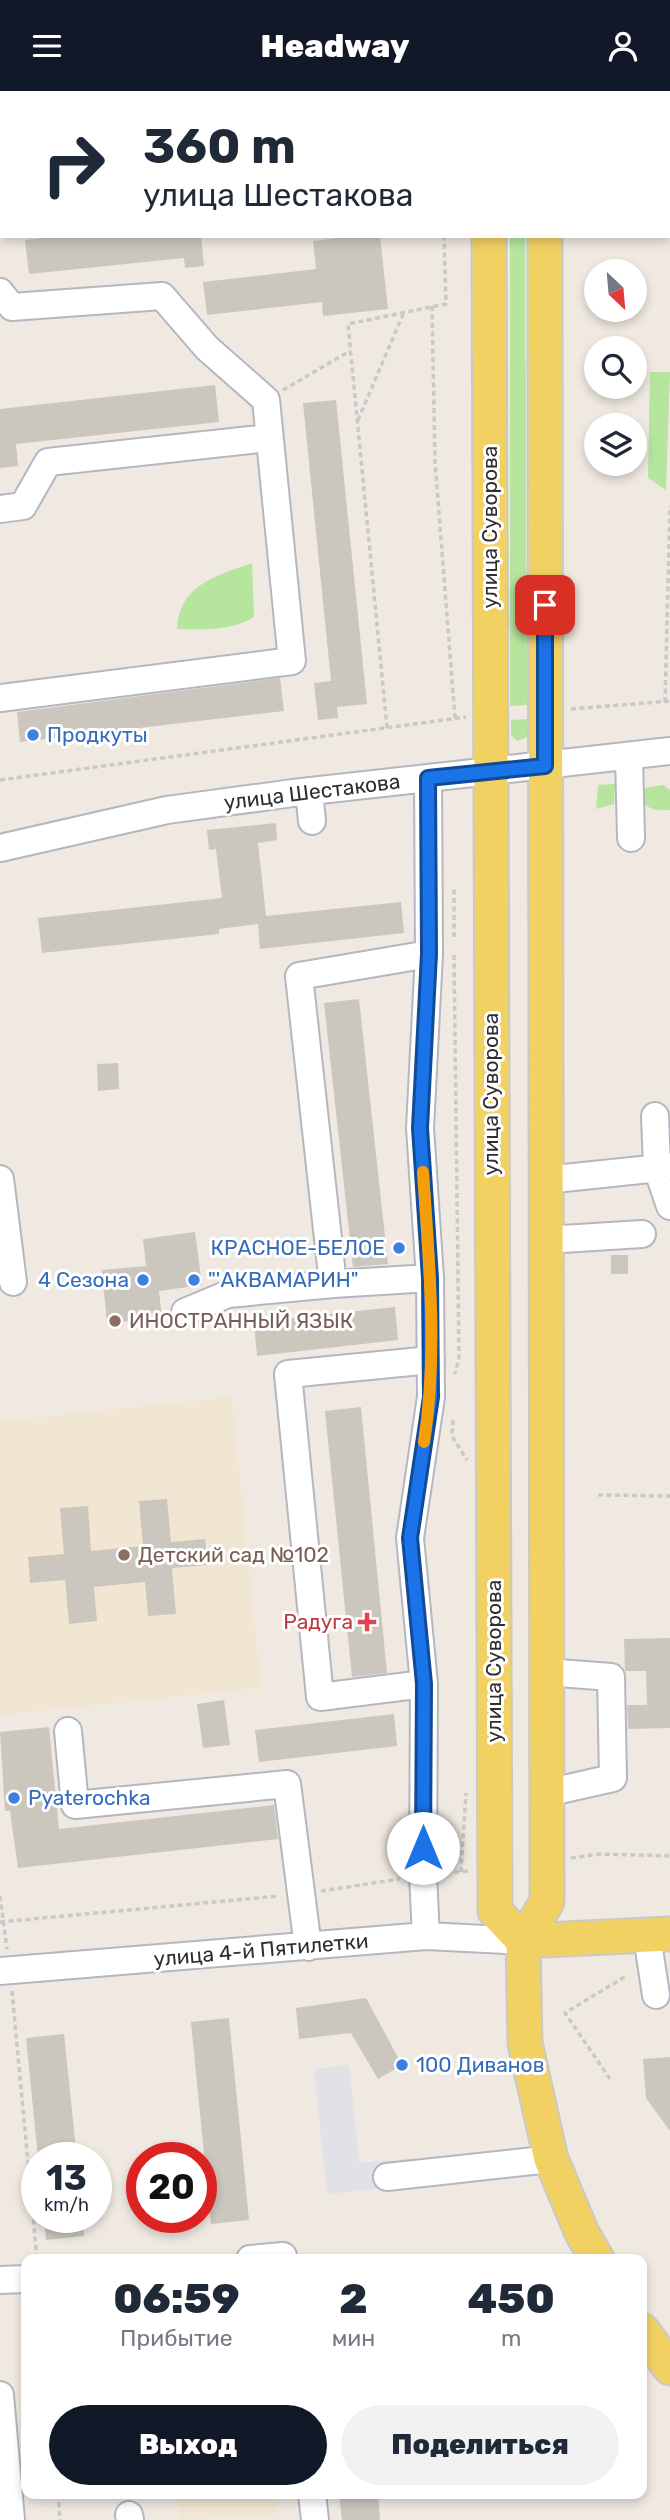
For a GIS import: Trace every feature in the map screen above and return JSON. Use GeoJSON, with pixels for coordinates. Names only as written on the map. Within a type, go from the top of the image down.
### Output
{"type":"FeatureCollection","features":[{"type":"Feature","properties":{"kind":"main road","name":"улица Суворова"},"geometry":{"type":"LineString","coordinates":[[489,238],[495,1911],[523,1941]]}},
{"type":"Feature","properties":{"kind":"main road"},"geometry":{"type":"LineString","coordinates":[[545,238],[547,1902],[523,1941],[525,2043],[551,2159],[582,2233],[594,2254]]}},
{"type":"Feature","properties":{"kind":"main road"},"geometry":{"type":"LineString","coordinates":[[523,1941],[658,1935]]}},
{"type":"Feature","properties":{"kind":"main road"},"geometry":{"type":"LineString","coordinates":[[647,2337],[670,2368]]}},
{"type":"Feature","properties":{"kind":"street"},"geometry":{"type":"LineString","coordinates":[[0,292],[12,307],[162,296],[207,348],[266,400],[292,661],[0,698]]}},
{"type":"Feature","properties":{"kind":"street"},"geometry":{"type":"LineString","coordinates":[[0,509],[23,506],[48,462],[268,438]]}},
{"type":"Feature","properties":{"kind":"street","name":"улица Шестакова"},"geometry":{"type":"LineString","coordinates":[[0,848],[167,810],[309,791],[670,751]]}},
{"type":"Feature","properties":{"kind":"street"},"geometry":{"type":"LineString","coordinates":[[629,756],[631,838]]}},
{"type":"Feature","properties":{"kind":"street"},"geometry":{"type":"LineString","coordinates":[[426,1936],[423,1875],[424,1684],[410,1538],[431,1397],[430,1278],[420,1128],[442,954],[419,836],[428,778]]}},
{"type":"Feature","properties":{"kind":"street"},"geometry":{"type":"LineString","coordinates":[[309,791],[312,821]]}},
{"type":"Feature","properties":{"kind":"street"},"geometry":{"type":"LineString","coordinates":[[333,1284],[299,976],[442,954]]}},
{"type":"Feature","properties":{"kind":"street"},"geometry":{"type":"LineString","coordinates":[[655,1116],[670,1206]]}},
{"type":"Feature","properties":{"kind":"street"},"geometry":{"type":"LineString","coordinates":[[545,1180],[663,1168]]}},
{"type":"Feature","properties":{"kind":"street"},"geometry":{"type":"LineString","coordinates":[[0,1179],[13,1282]]}},
{"type":"Feature","properties":{"kind":"street"},"geometry":{"type":"LineString","coordinates":[[546,1240],[642,1234]]}},
{"type":"Feature","properties":{"kind":"street"},"geometry":{"type":"LineString","coordinates":[[185,1312],[228,1294],[430,1278]]}},
{"type":"Feature","properties":{"kind":"street"},"geometry":{"type":"LineString","coordinates":[[424,1684],[320,1697],[288,1374],[431,1360]]}},
{"type":"Feature","properties":{"kind":"street"},"geometry":{"type":"LineString","coordinates":[[545,1672],[611,1677],[613,1778],[546,1793]]}},
{"type":"Feature","properties":{"kind":"street"},"geometry":{"type":"LineString","coordinates":[[68,1731],[75,1805],[287,1784],[308,1947]]}},
{"type":"Feature","properties":{"kind":"street"},"geometry":{"type":"LineString","coordinates":[[656,1995],[658,1935]]}},
{"type":"Feature","properties":{"kind":"street","name":"улица 4-й Пятилетки"},"geometry":{"type":"LineString","coordinates":[[5,1970],[426,1936],[523,1941]]}},
{"type":"Feature","properties":{"kind":"street"},"geometry":{"type":"LineString","coordinates":[[387,2177],[551,2159]]}},
{"type":"Feature","properties":{"kind":"street"},"geometry":{"type":"LineString","coordinates":[[0,2280],[21,2279]]}},
{"type":"Feature","properties":{"kind":"street"},"geometry":{"type":"LineString","coordinates":[[0,2395],[11,2520]]}},
{"type":"Feature","properties":{"kind":"street"},"geometry":{"type":"LineString","coordinates":[[313,2499],[315,2520]]}},
{"type":"Feature","properties":{"kind":"path"},"geometry":{"type":"LineString","coordinates":[[387,728],[348,324],[446,304],[443,238]]}},
{"type":"Feature","properties":{"kind":"path"},"geometry":{"type":"LineString","coordinates":[[432,306],[436,475],[455,718]]}},
{"type":"Feature","properties":{"kind":"path"},"geometry":{"type":"LineString","coordinates":[[357,422],[404,312]]}},
{"type":"Feature","properties":{"kind":"path"},"geometry":{"type":"LineString","coordinates":[[266,400],[350,351]]}},
{"type":"Feature","properties":{"kind":"path"},"geometry":{"type":"LineString","coordinates":[[545,712],[668,701],[670,506]]}},
{"type":"Feature","properties":{"kind":"path"},"geometry":{"type":"LineString","coordinates":[[0,780],[490,713]]}},
{"type":"Feature","properties":{"kind":"path"},"geometry":{"type":"LineString","coordinates":[[454,887],[454,940]]}},
{"type":"Feature","properties":{"kind":"path"},"geometry":{"type":"LineString","coordinates":[[442,954],[459,1358],[454,1378]]}},
{"type":"Feature","properties":{"kind":"path"},"geometry":{"type":"LineString","coordinates":[[453,1413],[452,1436],[468,1462]]}},
{"type":"Feature","properties":{"kind":"path"},"geometry":{"type":"LineString","coordinates":[[598,1495],[670,1496]]}},
{"type":"Feature","properties":{"kind":"path"},"geometry":{"type":"LineString","coordinates":[[546,1860],[600,1854],[670,1856]]}},
{"type":"Feature","properties":{"kind":"path"},"geometry":{"type":"LineString","coordinates":[[1,1921],[301,1894],[423,1875],[495,1868]]}},
{"type":"Feature","properties":{"kind":"path"},"geometry":{"type":"LineString","coordinates":[[0,1896],[5,1970],[36,2254]]}},
{"type":"Feature","properties":{"kind":"path"},"geometry":{"type":"LineString","coordinates":[[610,2079],[565,2013],[626,1976]]}},
{"type":"Feature","properties":{"kind":"path"},"geometry":{"type":"LineString","coordinates":[[58,2499],[60,2520]]}},
{"type":"Feature","properties":{"kind":"shaded area","name":"Детский сад №102"},"geometry":{"type":"Polygon","coordinates":[[[232,1397],[261,1688],[0,1715],[0,1421],[232,1397]]]}},
{"type":"Feature","properties":{"kind":"shaded area"},"geometry":{"type":"Polygon","coordinates":[[[349,2065],[359,2163],[411,2158],[413,2185],[327,2194],[314,2069],[349,2065]]]}},
{"type":"Feature","properties":{"kind":"shaded area"},"geometry":{"type":"Polygon","coordinates":[[[177,2499],[276,2499],[278,2514],[179,2520],[177,2499]]]}},
{"type":"Feature","properties":{"kind":"green space"},"geometry":{"type":"Polygon","coordinates":[[[510,238],[525,238],[527,705],[510,706],[510,238]]]}},
{"type":"Feature","properties":{"kind":"green space"},"geometry":{"type":"Polygon","coordinates":[[[650,372],[670,372],[666,490],[648,478],[650,372]]]}},
{"type":"Feature","properties":{"kind":"green space"},"geometry":{"type":"Polygon","coordinates":[[[252,563],[254,617],[227,627],[177,629],[185,602],[202,584],[252,563]]]}},
{"type":"Feature","properties":{"kind":"green space"},"geometry":{"type":"Polygon","coordinates":[[[527,719],[528,737],[517,741],[511,735],[511,720],[527,719]]]}},
{"type":"Feature","properties":{"kind":"green space"},"geometry":{"type":"Polygon","coordinates":[[[615,784],[614,804],[596,809],[598,785],[615,784]]]}},
{"type":"Feature","properties":{"kind":"green space"},"geometry":{"type":"Polygon","coordinates":[[[663,785],[670,790],[670,810],[649,807],[637,789],[663,785]]]}},
{"type":"Feature","properties":{"kind":"building"},"geometry":{"type":"Polygon","coordinates":[[[201,238],[204,266],[185,268],[184,258],[29,274],[25,240],[201,238]]]}},
{"type":"Feature","properties":{"kind":"building"},"geometry":{"type":"Polygon","coordinates":[[[380,238],[388,309],[323,316],[322,302],[207,315],[203,282],[316,269],[313,241],[380,238]]]}},
{"type":"Feature","properties":{"kind":"building"},"geometry":{"type":"Polygon","coordinates":[[[215,385],[219,422],[16,444],[18,466],[0,468],[0,409],[215,385]]]}},
{"type":"Feature","properties":{"kind":"building"},"geometry":{"type":"Polygon","coordinates":[[[336,400],[367,704],[337,707],[338,718],[318,720],[314,683],[331,681],[303,403],[336,400]]]}},
{"type":"Feature","properties":{"kind":"building"},"geometry":{"type":"Polygon","coordinates":[[[280,678],[284,711],[20,742],[17,712],[280,678]]]}},
{"type":"Feature","properties":{"kind":"building"},"geometry":{"type":"Polygon","coordinates":[[[276,823],[277,840],[258,843],[266,916],[401,902],[404,933],[260,949],[258,924],[219,929],[219,934],[42,953],[38,918],[222,898],[216,849],[209,850],[207,830],[276,823]]]}},
{"type":"Feature","properties":{"kind":"building"},"geometry":{"type":"Polygon","coordinates":[[[359,999],[388,1264],[353,1267],[324,1003],[359,999]]]}},
{"type":"Feature","properties":{"kind":"building"},"geometry":{"type":"Polygon","coordinates":[[[118,1063],[119,1089],[98,1091],[97,1064],[118,1063]]]}},
{"type":"Feature","properties":{"kind":"building"},"geometry":{"type":"Polygon","coordinates":[[[195,1232],[202,1285],[159,1291],[162,1318],[107,1323],[102,1270],[146,1266],[143,1239],[195,1232]]]}},
{"type":"Feature","properties":{"kind":"building"},"geometry":{"type":"Polygon","coordinates":[[[611,1255],[628,1255],[628,1274],[611,1274],[611,1255]]]}},
{"type":"Feature","properties":{"kind":"building"},"geometry":{"type":"Polygon","coordinates":[[[395,1307],[398,1340],[257,1356],[254,1322],[395,1307]]]}},
{"type":"Feature","properties":{"kind":"building"},"geometry":{"type":"Polygon","coordinates":[[[361,1407],[387,1673],[352,1677],[325,1411],[361,1407]]]}},
{"type":"Feature","properties":{"kind":"building"},"geometry":{"type":"Polygon","coordinates":[[[167,1499],[171,1542],[205,1539],[208,1565],[172,1568],[176,1614],[148,1616],[145,1582],[94,1587],[97,1621],[69,1624],[65,1580],[30,1583],[28,1557],[64,1554],[60,1508],[88,1506],[91,1551],[143,1546],[139,1501],[167,1499]]]}},
{"type":"Feature","properties":{"kind":"building"},"geometry":{"type":"Polygon","coordinates":[[[670,1638],[670,1728],[628,1729],[627,1705],[647,1705],[646,1671],[625,1671],[624,1639],[670,1638]]]}},
{"type":"Feature","properties":{"kind":"building"},"geometry":{"type":"Polygon","coordinates":[[[224,1700],[230,1745],[203,1748],[197,1704],[224,1700]]]}},
{"type":"Feature","properties":{"kind":"building"},"geometry":{"type":"Polygon","coordinates":[[[394,1714],[397,1746],[259,1762],[255,1730],[394,1714]]]}},
{"type":"Feature","properties":{"kind":"building"},"geometry":{"type":"Polygon","coordinates":[[[49,1727],[59,1829],[274,1805],[278,1839],[18,1868],[10,1811],[5,1811],[0,1732],[49,1727]]]}},
{"type":"Feature","properties":{"kind":"building"},"geometry":{"type":"Polygon","coordinates":[[[366,1998],[402,2065],[378,2079],[351,2033],[299,2039],[296,2008],[366,1998]]]}},
{"type":"Feature","properties":{"kind":"building"},"geometry":{"type":"Polygon","coordinates":[[[229,2018],[249,2220],[217,2223],[217,2142],[203,2142],[191,2022],[229,2018]]]}},
{"type":"Feature","properties":{"kind":"building"},"geometry":{"type":"Polygon","coordinates":[[[64,2034],[75,2142],[36,2142],[26,2038],[64,2034]]]}},
{"type":"Feature","properties":{"kind":"building"},"geometry":{"type":"Polygon","coordinates":[[[670,2057],[670,2131],[646,2098],[643,2059],[670,2057]]]}},
{"type":"Feature","properties":{"kind":"building"},"geometry":{"type":"Polygon","coordinates":[[[45,2233],[84,2233],[84,2236],[46,2240],[45,2233]]]}},
{"type":"Feature","properties":{"kind":"building"},"geometry":{"type":"Polygon","coordinates":[[[340,2499],[378,2499],[380,2520],[342,2520],[340,2499]]]}},
{"type":"Feature","properties":{"kind":"slow traffic"},"geometry":{"type":"LineString","coordinates":[[423,1172],[430,1278],[431,1397],[424,1442]]}},
{"type":"Feature","properties":{"kind":"place","name":"Продкуты"},"geometry":{"type":"Point","coordinates":[33,735]}},
{"type":"Feature","properties":{"kind":"place","name":"КРАСНОЕ-БЕЛОЕ"},"geometry":{"type":"Point","coordinates":[399,1248]}},
{"type":"Feature","properties":{"kind":"place","name":"4 Сезона"},"geometry":{"type":"Point","coordinates":[143,1280]}},
{"type":"Feature","properties":{"kind":"place","name":"\"'АКВАМАРИН\""},"geometry":{"type":"Point","coordinates":[194,1280]}},
{"type":"Feature","properties":{"kind":"place","name":"ИНОСТРАННЫЙ ЯЗЫК"},"geometry":{"type":"Point","coordinates":[115,1321]}},
{"type":"Feature","properties":{"kind":"place","name":"Детский сад №102"},"geometry":{"type":"Point","coordinates":[124,1555]}},
{"type":"Feature","properties":{"kind":"place","name":"Радуга"},"geometry":{"type":"Point","coordinates":[367,1622]}},
{"type":"Feature","properties":{"kind":"place","name":"Pyaterochka"},"geometry":{"type":"Point","coordinates":[14,1798]}},
{"type":"Feature","properties":{"kind":"place","name":"100 Диванов"},"geometry":{"type":"Point","coordinates":[402,2065]}},
{"type":"Feature","properties":{"kind":"route"},"geometry":{"type":"LineString","coordinates":[[423,1848],[424,1684],[410,1538],[431,1397],[430,1278],[420,1128],[429,954],[428,778],[545,766],[545,605]]}}]}
